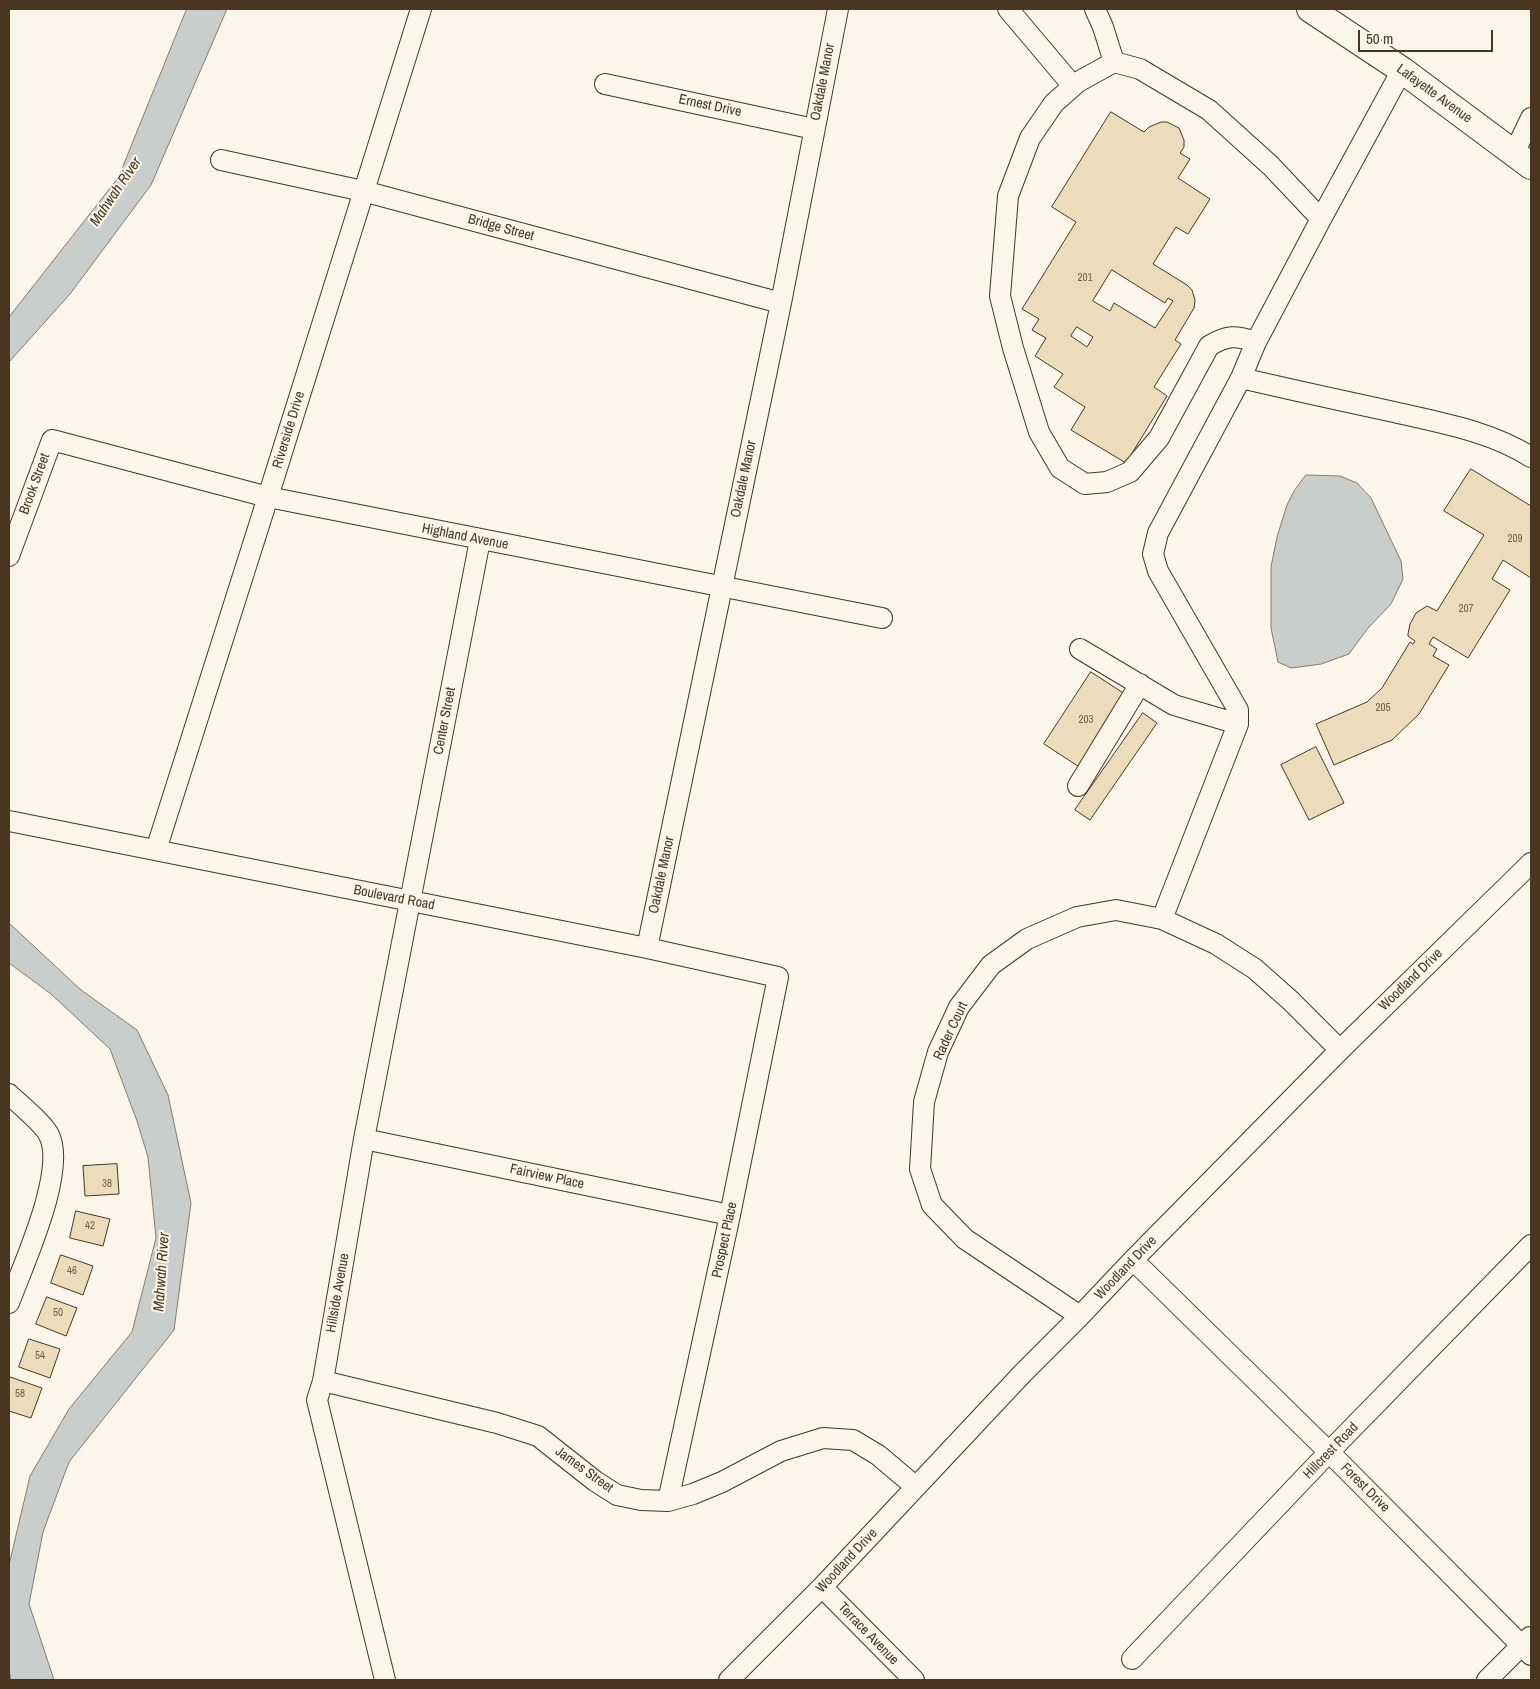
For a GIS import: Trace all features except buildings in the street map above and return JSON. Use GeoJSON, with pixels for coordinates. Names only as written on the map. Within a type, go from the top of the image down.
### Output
{"type":"FeatureCollection","features":[{"type":"Feature","properties":{"kind":"main road","name":"Lafayette Avenue"},"geometry":{"type":"LineString","coordinates":[[1310,9],[1402,70],[1523,159]]}},
{"type":"Feature","properties":{"kind":"street","name":"Riverside Drive"},"geometry":{"type":"LineString","coordinates":[[156,850],[421,9]]}},
{"type":"Feature","properties":{"kind":"street","name":"Oakdale Manor"},"geometry":{"type":"LineString","coordinates":[[647,948],[780,303],[838,9]]}},
{"type":"Feature","properties":{"kind":"street"},"geometry":{"type":"LineString","coordinates":[[1008,9],[1072,86]]}},
{"type":"Feature","properties":{"kind":"street"},"geometry":{"type":"LineString","coordinates":[[1094,9],[1103,27],[1114,62]]}},
{"type":"Feature","properties":{"kind":"street"},"geometry":{"type":"LineString","coordinates":[[1256,342],[1242,337],[1222,338],[1209,346],[1159,438],[1130,472],[1108,482],[1085,484],[1060,468],[1039,432],[1013,348],[1000,296],[1008,196],[1030,138],[1054,103],[1078,82],[1114,62],[1140,69],[1209,110],[1271,166],[1320,219]]}},
{"type":"Feature","properties":{"kind":"street"},"geometry":{"type":"LineString","coordinates":[[1162,919],[1238,724],[1238,710],[1158,571],[1153,554],[1158,533],[1241,378],[1256,342],[1320,219],[1402,70]]}},
{"type":"Feature","properties":{"kind":"street","name":"Ernest Drive"},"geometry":{"type":"LineString","coordinates":[[605,84],[814,128]]}},
{"type":"Feature","properties":{"kind":"street"},"geometry":{"type":"LineString","coordinates":[[1523,159],[1531,118]]}},
{"type":"Feature","properties":{"kind":"street","name":"Bridge Street"},"geometry":{"type":"LineString","coordinates":[[221,160],[363,191],[780,303]]}},
{"type":"Feature","properties":{"kind":"street"},"geometry":{"type":"LineString","coordinates":[[1241,378],[1425,419],[1485,435],[1518,449],[1531,457]]}},
{"type":"Feature","properties":{"kind":"street","name":"Highland Avenue"},"geometry":{"type":"LineString","coordinates":[[52,440],[268,497],[882,618]]}},
{"type":"Feature","properties":{"kind":"street","name":"Brook Street"},"geometry":{"type":"LineString","coordinates":[[9,556],[52,440]]}},
{"type":"Feature","properties":{"kind":"street","name":"Center Street"},"geometry":{"type":"LineString","coordinates":[[410,902],[480,540]]}},
{"type":"Feature","properties":{"kind":"street"},"geometry":{"type":"LineString","coordinates":[[1080,649],[1174,705],[1238,724]]}},
{"type":"Feature","properties":{"kind":"street"},"geometry":{"type":"LineString","coordinates":[[1078,786],[1140,684]]}},
{"type":"Feature","properties":{"kind":"street","name":"Boulevard Road"},"geometry":{"type":"LineString","coordinates":[[9,821],[647,948],[778,977]]}},
{"type":"Feature","properties":{"kind":"street","name":"Woodland Drive"},"geometry":{"type":"LineString","coordinates":[[729,1680],[822,1587],[1022,1374],[1133,1260],[1340,1050],[1531,863]]}},
{"type":"Feature","properties":{"kind":"street","name":"Hillside Avenue"},"geometry":{"type":"LineString","coordinates":[[385,1680],[317,1400],[323,1381],[364,1139],[410,902]]}},
{"type":"Feature","properties":{"kind":"street","name":"Rader Court"},"geometry":{"type":"LineString","coordinates":[[1080,1316],[965,1239],[932,1205],[920,1169],[924,1102],[938,1052],[959,1006],[991,965],[1027,939],[1077,917],[1116,910],[1162,919],[1216,944],[1255,969],[1291,1001],[1340,1050]]}},
{"type":"Feature","properties":{"kind":"street","name":"Prospect Place"},"geometry":{"type":"LineString","coordinates":[[668,1501],[730,1215],[778,977]]}},
{"type":"Feature","properties":{"kind":"street"},"geometry":{"type":"LineString","coordinates":[[9,1094],[49,1134],[54,1159],[50,1194],[9,1303]]}},
{"type":"Feature","properties":{"kind":"street","name":"Fairview Place"},"geometry":{"type":"LineString","coordinates":[[364,1139],[730,1215]]}},
{"type":"Feature","properties":{"kind":"street","name":"Hillcrest Road"},"geometry":{"type":"LineString","coordinates":[[1132,1659],[1531,1244]]}},
{"type":"Feature","properties":{"kind":"street","name":"Forest Drive"},"geometry":{"type":"LineString","coordinates":[[1133,1260],[1528,1645]]}},
{"type":"Feature","properties":{"kind":"street","name":"James Street"},"geometry":{"type":"LineString","coordinates":[[323,1381],[497,1423],[538,1436],[617,1494],[641,1500],[668,1501],[722,1482],[781,1451],[823,1438],[853,1440],[878,1455],[916,1487]]}},
{"type":"Feature","properties":{"kind":"street","name":"Terrace Avenue"},"geometry":{"type":"LineString","coordinates":[[822,1587],[914,1680]]}},
{"type":"Feature","properties":{"kind":"street"},"geometry":{"type":"LineString","coordinates":[[1487,1680],[1528,1645]]}},
{"type":"Feature","properties":{"kind":"water","name":"Mahwah River"},"geometry":{"type":"Polygon","coordinates":[[[187,9],[227,9],[151,185],[70,294],[9,362],[9,317],[118,178],[187,9]]]}},
{"type":"Feature","properties":{"kind":"water"},"geometry":{"type":"Polygon","coordinates":[[[1306,475],[1340,476],[1357,483],[1371,498],[1401,561],[1403,579],[1391,604],[1368,628],[1349,654],[1321,664],[1291,668],[1278,662],[1271,628],[1271,567],[1277,537],[1287,505],[1294,491],[1306,475]]]}},
{"type":"Feature","properties":{"kind":"water","name":"Mahwah River"},"geometry":{"type":"Polygon","coordinates":[[[9,923],[81,990],[137,1030],[168,1095],[191,1203],[174,1330],[69,1462],[43,1532],[29,1604],[54,1680],[11,1680],[9,1671],[9,1565],[30,1476],[69,1409],[132,1332],[156,1238],[148,1157],[137,1121],[110,1049],[51,994],[9,963],[9,923]]]}}]}
